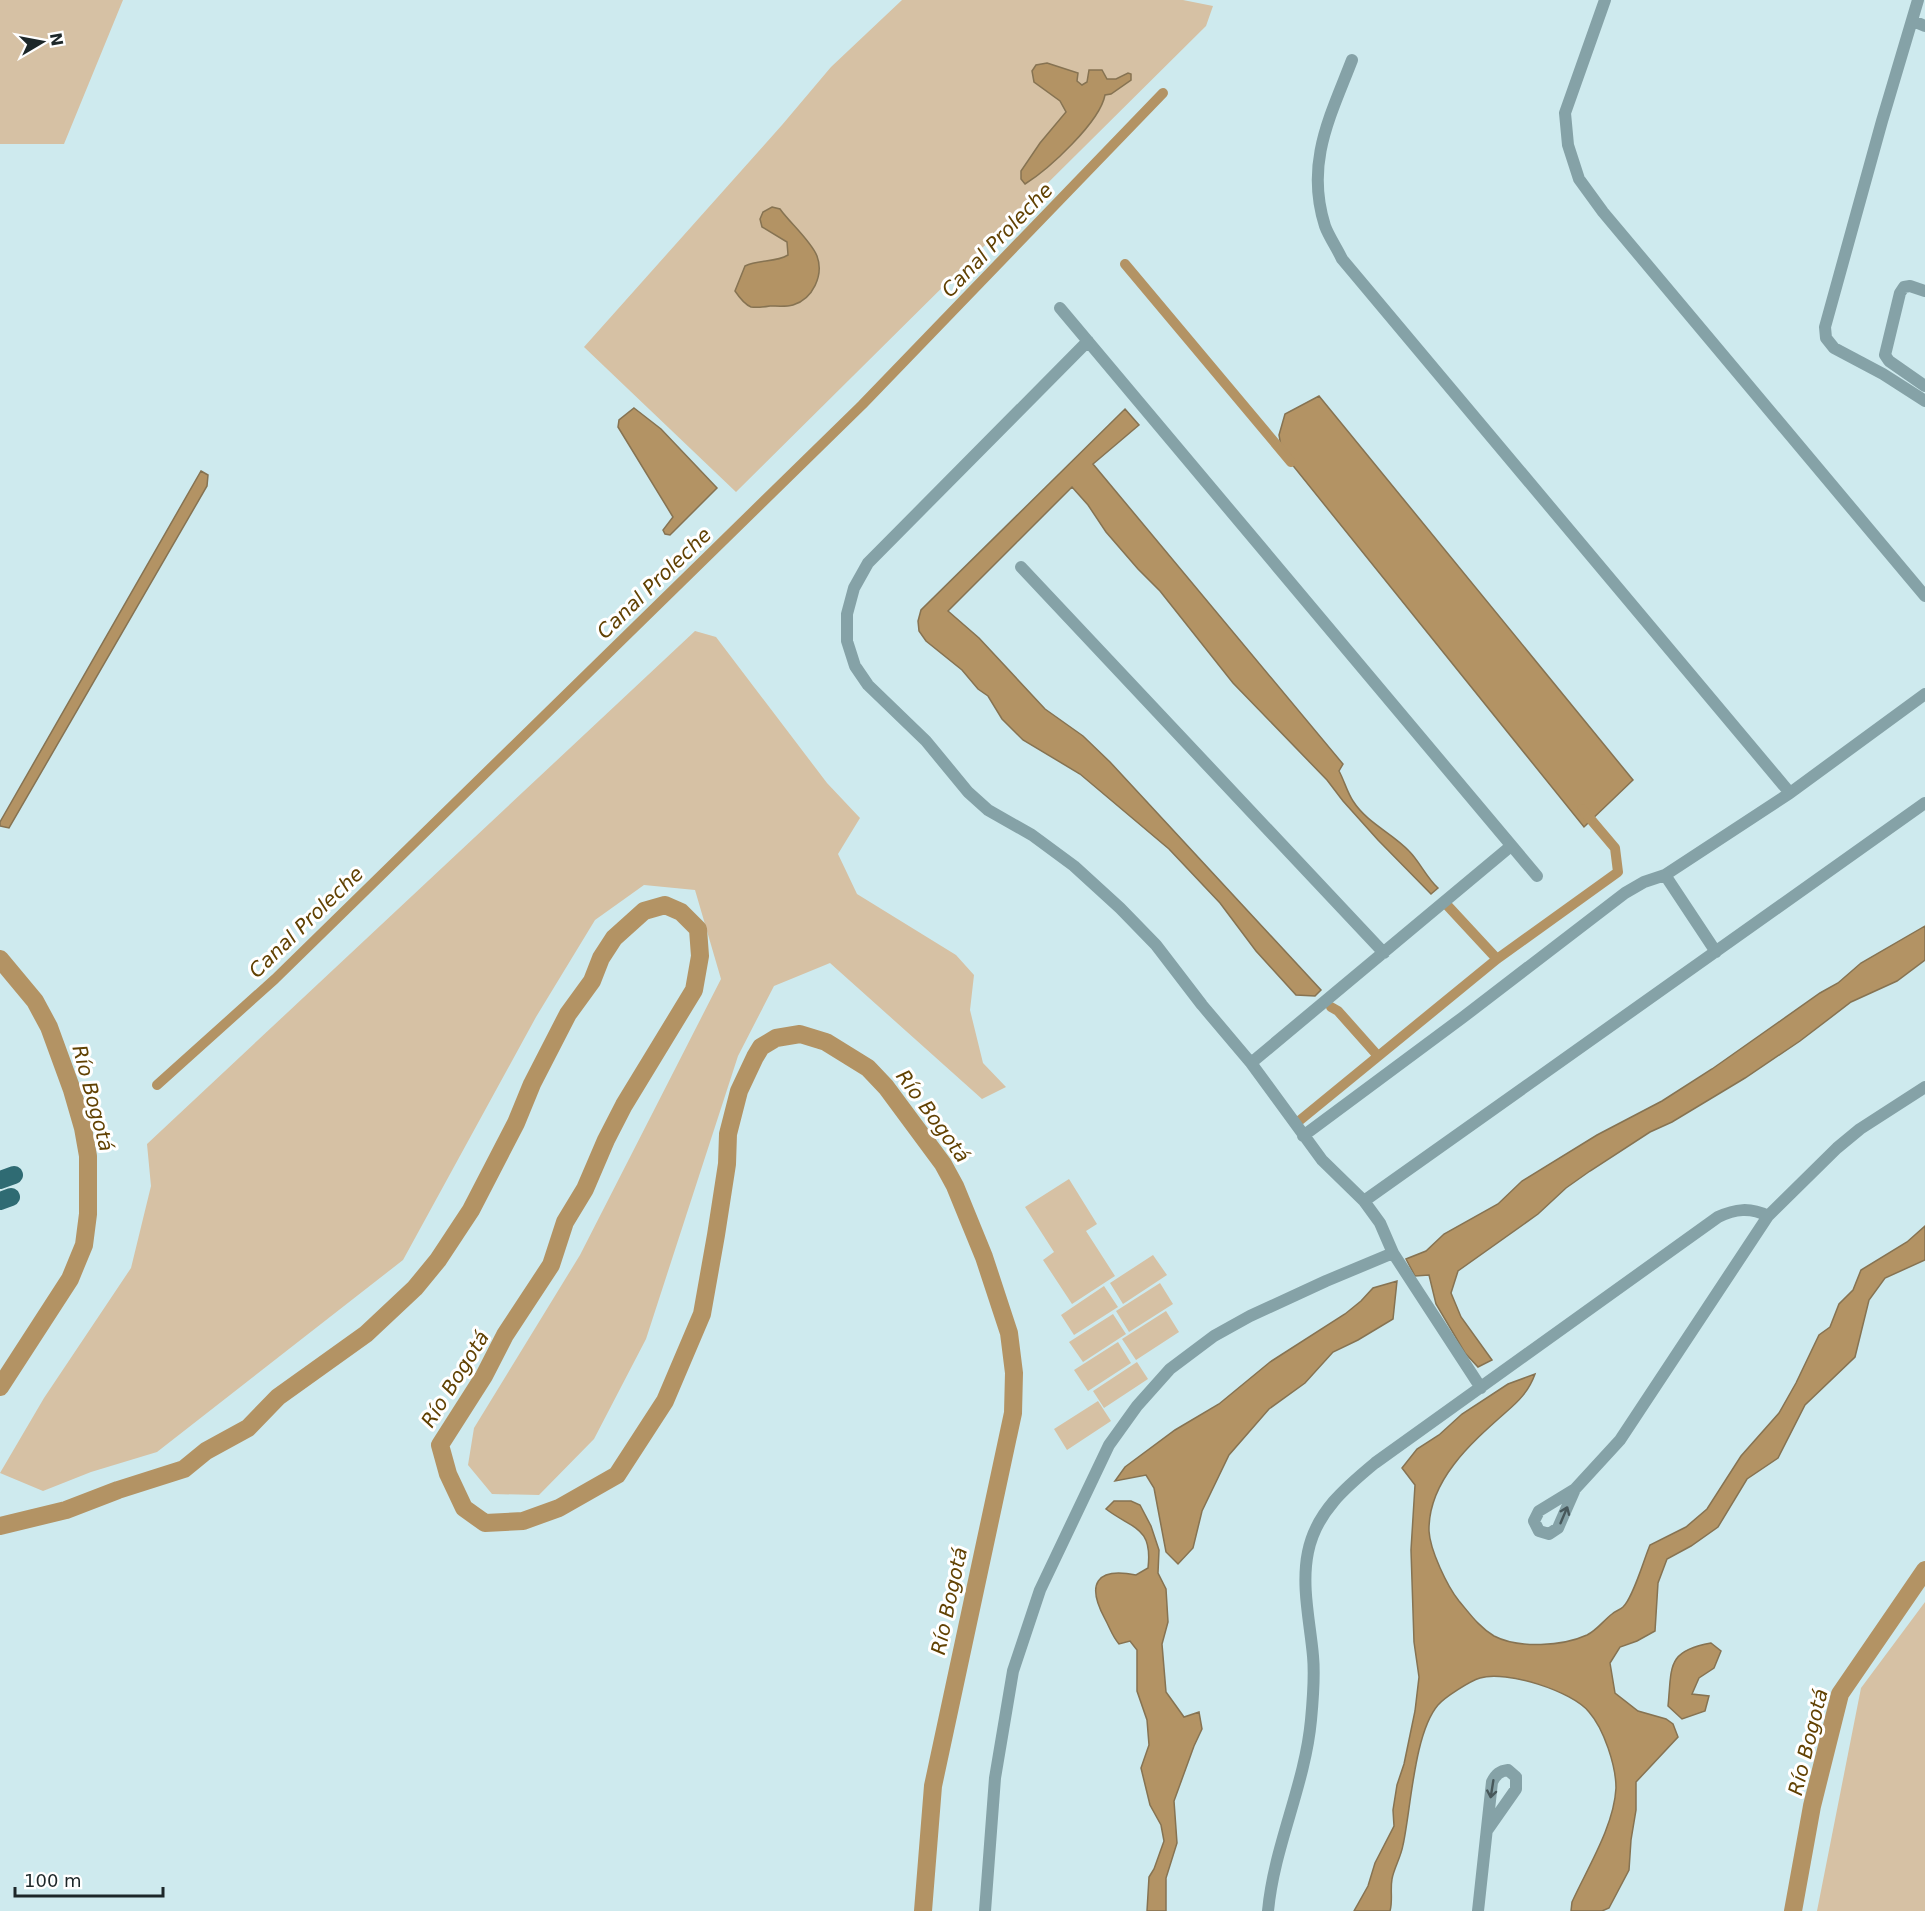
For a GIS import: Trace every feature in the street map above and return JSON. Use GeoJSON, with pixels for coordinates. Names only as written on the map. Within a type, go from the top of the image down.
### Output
{"type":"FeatureCollection","features":[{"type":"Feature","properties":{"kind":"street"},"geometry":{"type":"LineString","coordinates":[[1605,0],[1574,81],[1565,113],[1568,145],[1579,179],[1603,212],[1925,596]]}},
{"type":"Feature","properties":{"kind":"street"},"geometry":{"type":"LineString","coordinates":[[1918,0],[1825,327],[1826,338],[1834,348],[1883,374],[1925,401]]}},
{"type":"Feature","properties":{"kind":"street"},"geometry":{"type":"LineString","coordinates":[[1913,21],[1925,26]]}},
{"type":"Feature","properties":{"kind":"street"},"geometry":{"type":"LineString","coordinates":[[1352,60],[1322,139],[1317,167],[1319,196],[1326,227],[1342,259],[1790,793]]}},
{"type":"Feature","properties":{"kind":"street"},"geometry":{"type":"LineString","coordinates":[[1925,291],[1910,286],[1904,287],[1900,293],[1885,355],[1889,361],[1925,386]]}},
{"type":"Feature","properties":{"kind":"street"},"geometry":{"type":"LineString","coordinates":[[1060,308],[1537,876]]}},
{"type":"Feature","properties":{"kind":"street"},"geometry":{"type":"LineString","coordinates":[[1088,341],[868,563],[854,588],[846,614],[847,641],[855,666],[868,686],[926,741],[968,792],[988,810],[1032,835],[1074,866],[1156,945],[1251,1064],[1322,1160],[1364,1201],[1380,1223],[1393,1253],[1481,1388]]}},
{"type":"Feature","properties":{"kind":"street"},"geometry":{"type":"LineString","coordinates":[[1021,567],[1384,952]]}},
{"type":"Feature","properties":{"kind":"street"},"geometry":{"type":"LineString","coordinates":[[1303,1136],[1625,893],[1665,874],[1790,793],[1925,694]]}},
{"type":"Feature","properties":{"kind":"street"},"geometry":{"type":"LineString","coordinates":[[1364,1201],[1925,803]]}},
{"type":"Feature","properties":{"kind":"street"},"geometry":{"type":"LineString","coordinates":[[1251,1064],[1511,846]]}},
{"type":"Feature","properties":{"kind":"street"},"geometry":{"type":"LineString","coordinates":[[1665,874],[1716,952]]}},
{"type":"Feature","properties":{"kind":"street"},"geometry":{"type":"LineString","coordinates":[[1575,1489],[1620,1440],[1768,1216],[1837,1148],[1925,1087]]}},
{"type":"Feature","properties":{"kind":"street"},"geometry":{"type":"LineString","coordinates":[[1268,1911],[1277,1856],[1304,1759],[1311,1723],[1314,1689],[1313,1658],[1305,1583],[1308,1551],[1326,1511],[1341,1491],[1375,1463],[1718,1217],[1743,1209],[1757,1210],[1768,1216]]}},
{"type":"Feature","properties":{"kind":"street"},"geometry":{"type":"LineString","coordinates":[[985,1911],[995,1778],[1013,1671],[1040,1590],[1109,1445],[1137,1406],[1170,1369],[1214,1336],[1250,1316],[1393,1253]]}},
{"type":"Feature","properties":{"kind":"street"},"geometry":{"type":"LineString","coordinates":[[1478,1911],[1488,1829]]}},
{"type":"Feature","properties":{"kind":"shaded area"},"geometry":{"type":"Polygon","coordinates":[[[0,0],[123,0],[64,144],[0,144],[0,0]]]}},
{"type":"Feature","properties":{"kind":"shaded area"},"geometry":{"type":"Polygon","coordinates":[[[902,0],[1183,0],[1213,6],[1206,26],[736,492],[584,347],[831,67],[902,0]]]}},
{"type":"Feature","properties":{"kind":"shaded area"},"geometry":{"type":"Polygon","coordinates":[[[1047,63],[1078,73],[1077,81],[1082,85],[1087,82],[1089,70],[1102,70],[1107,79],[1116,79],[1128,73],[1131,74],[1131,80],[1111,94],[1105,95],[1094,118],[1084,131],[1047,168],[1025,184],[1021,179],[1021,171],[1040,143],[1066,112],[1060,101],[1034,82],[1032,71],[1036,65],[1047,63]]]}},
{"type":"Feature","properties":{"kind":"shaded area"},"geometry":{"type":"Polygon","coordinates":[[[772,207],[780,209],[814,250],[819,263],[818,278],[811,292],[800,302],[784,306],[751,307],[735,291],[745,266],[788,255],[787,242],[762,227],[760,219],[763,212],[772,207]]]}},
{"type":"Feature","properties":{"kind":"shaded area"},"geometry":{"type":"Polygon","coordinates":[[[1319,396],[1633,780],[1584,827],[1282,452],[1279,435],[1285,414],[1319,396]]]}},
{"type":"Feature","properties":{"kind":"shaded area"},"geometry":{"type":"Polygon","coordinates":[[[634,408],[661,429],[717,488],[670,535],[665,534],[663,530],[673,517],[618,427],[619,420],[634,408]]]}},
{"type":"Feature","properties":{"kind":"shaded area"},"geometry":{"type":"Polygon","coordinates":[[[1125,409],[1139,425],[1093,464],[1343,764],[1339,771],[1359,809],[1409,851],[1438,888],[1431,894],[1378,840],[1327,780],[1233,683],[1160,591],[1106,532],[1088,505],[1072,487],[948,611],[979,638],[1045,709],[1083,736],[1110,762],[1321,990],[1315,996],[1296,995],[1256,951],[1220,903],[1169,849],[1080,774],[1023,740],[1002,719],[988,696],[978,689],[962,670],[926,641],[919,631],[918,621],[921,610],[1125,409]]]}},
{"type":"Feature","properties":{"kind":"shaded area"},"geometry":{"type":"Polygon","coordinates":[[[201,471],[208,475],[207,486],[9,828],[0,826],[0,822],[201,471]]]}},
{"type":"Feature","properties":{"kind":"shaded area"},"geometry":{"type":"Polygon","coordinates":[[[695,631],[716,637],[827,783],[860,818],[838,854],[857,894],[956,955],[974,975],[970,1010],[983,1063],[1006,1087],[982,1099],[830,963],[774,986],[738,1056],[646,1339],[594,1439],[539,1495],[492,1494],[468,1465],[474,1428],[580,1255],[721,979],[695,890],[644,885],[595,920],[536,1017],[403,1260],[157,1452],[91,1472],[43,1491],[0,1473],[44,1398],[131,1268],[151,1186],[147,1144],[695,631]]]}},
{"type":"Feature","properties":{"kind":"shaded area"},"geometry":{"type":"Polygon","coordinates":[[[1925,926],[1925,960],[1897,981],[1851,1002],[1800,1041],[1745,1078],[1672,1122],[1650,1132],[1590,1171],[1566,1188],[1538,1214],[1458,1271],[1451,1293],[1461,1317],[1492,1360],[1478,1367],[1465,1353],[1436,1304],[1429,1275],[1415,1276],[1406,1259],[1426,1251],[1444,1234],[1498,1204],[1522,1181],[1597,1135],[1662,1101],[1712,1069],[1820,993],[1838,983],[1861,963],[1925,926]]]}},
{"type":"Feature","properties":{"kind":"shaded area"},"geometry":{"type":"Polygon","coordinates":[[[1069,1179],[1097,1224],[1086,1231],[1115,1276],[1072,1304],[1043,1260],[1054,1252],[1025,1207],[1069,1179]]]}},
{"type":"Feature","properties":{"kind":"shaded area"},"geometry":{"type":"Polygon","coordinates":[[[1925,1226],[1925,1260],[1885,1278],[1869,1300],[1855,1357],[1805,1405],[1778,1458],[1747,1479],[1718,1527],[1667,1559],[1658,1583],[1655,1631],[1620,1647],[1610,1663],[1615,1693],[1638,1711],[1666,1719],[1673,1724],[1678,1737],[1636,1782],[1636,1810],[1629,1870],[1609,1908],[1602,1911],[1571,1911],[1572,1902],[1611,1817],[1614,1802],[1616,1788],[1614,1769],[1600,1728],[1581,1704],[1554,1690],[1521,1680],[1491,1676],[1480,1678],[1452,1694],[1438,1705],[1430,1718],[1418,1752],[1403,1845],[1392,1879],[1390,1911],[1354,1911],[1368,1886],[1375,1863],[1394,1826],[1393,1810],[1397,1785],[1404,1764],[1415,1711],[1419,1677],[1414,1642],[1411,1550],[1415,1485],[1402,1468],[1417,1449],[1439,1435],[1462,1414],[1508,1384],[1535,1374],[1530,1386],[1515,1404],[1454,1464],[1436,1496],[1431,1513],[1430,1539],[1440,1568],[1454,1594],[1475,1620],[1494,1636],[1516,1643],[1541,1645],[1566,1642],[1587,1635],[1627,1602],[1650,1545],[1686,1527],[1707,1509],[1741,1456],[1779,1413],[1819,1335],[1830,1327],[1839,1304],[1853,1290],[1861,1270],[1907,1242],[1925,1226]]]}},
{"type":"Feature","properties":{"kind":"shaded area"},"geometry":{"type":"Polygon","coordinates":[[[1153,1255],[1167,1275],[1123,1304],[1110,1283],[1153,1255]]]}},
{"type":"Feature","properties":{"kind":"shaded area"},"geometry":{"type":"Polygon","coordinates":[[[1397,1281],[1393,1319],[1333,1352],[1305,1383],[1269,1409],[1229,1455],[1202,1511],[1193,1548],[1178,1564],[1166,1552],[1154,1488],[1146,1475],[1115,1481],[1125,1467],[1175,1430],[1219,1404],[1270,1362],[1345,1314],[1373,1288],[1397,1281]]]}},
{"type":"Feature","properties":{"kind":"shaded area"},"geometry":{"type":"Polygon","coordinates":[[[1160,1283],[1173,1304],[1129,1332],[1116,1311],[1160,1283]]]}},
{"type":"Feature","properties":{"kind":"shaded area"},"geometry":{"type":"Polygon","coordinates":[[[1104,1286],[1118,1307],[1074,1335],[1061,1315],[1104,1286]]]}},
{"type":"Feature","properties":{"kind":"shaded area"},"geometry":{"type":"Polygon","coordinates":[[[1166,1311],[1179,1332],[1136,1360],[1122,1339],[1166,1311]]]}},
{"type":"Feature","properties":{"kind":"shaded area"},"geometry":{"type":"Polygon","coordinates":[[[1113,1314],[1126,1334],[1083,1362],[1069,1342],[1113,1314]]]}},
{"type":"Feature","properties":{"kind":"shaded area"},"geometry":{"type":"Polygon","coordinates":[[[1118,1342],[1131,1363],[1088,1391],[1074,1370],[1118,1342]]]}},
{"type":"Feature","properties":{"kind":"shaded area"},"geometry":{"type":"Polygon","coordinates":[[[1137,1362],[1148,1379],[1104,1408],[1093,1391],[1137,1362]]]}},
{"type":"Feature","properties":{"kind":"shaded area"},"geometry":{"type":"Polygon","coordinates":[[[1098,1401],[1111,1421],[1067,1450],[1054,1429],[1098,1401]]]}},
{"type":"Feature","properties":{"kind":"shaded area"},"geometry":{"type":"Polygon","coordinates":[[[1114,1501],[1131,1501],[1140,1505],[1151,1526],[1159,1550],[1158,1573],[1166,1589],[1168,1622],[1162,1644],[1166,1692],[1184,1717],[1199,1712],[1202,1729],[1174,1801],[1177,1843],[1166,1878],[1166,1911],[1147,1911],[1149,1877],[1164,1841],[1161,1825],[1150,1805],[1141,1768],[1149,1745],[1147,1720],[1137,1691],[1137,1650],[1130,1641],[1119,1644],[1099,1607],[1096,1596],[1098,1581],[1104,1576],[1122,1573],[1136,1575],[1148,1568],[1149,1554],[1144,1536],[1132,1525],[1106,1509],[1114,1501]]]}},
{"type":"Feature","properties":{"kind":"shaded area"},"geometry":{"type":"Polygon","coordinates":[[[1925,1602],[1925,1911],[1817,1911],[1861,1688],[1925,1602]]]}},
{"type":"Feature","properties":{"kind":"shaded area"},"geometry":{"type":"Polygon","coordinates":[[[1711,1643],[1721,1651],[1714,1668],[1699,1678],[1692,1694],[1709,1696],[1705,1711],[1682,1719],[1668,1706],[1671,1671],[1674,1663],[1686,1651],[1711,1643]]]}},
{"type":"Feature","properties":{"kind":"waterway","name":"Canal Proleche"},"geometry":{"type":"LineString","coordinates":[[157,1085],[275,979],[862,405],[1163,93]]}},
{"type":"Feature","properties":{"kind":"waterway"},"geometry":{"type":"LineString","coordinates":[[1125,264],[1291,462]]}},
{"type":"Feature","properties":{"kind":"waterway"},"geometry":{"type":"LineString","coordinates":[[1299,1121],[1497,959],[1618,872],[1615,848],[1582,809]]}},
{"type":"Feature","properties":{"kind":"waterway"},"geometry":{"type":"LineString","coordinates":[[1446,904],[1497,959]]}},
{"type":"Feature","properties":{"kind":"waterway","name":"Río Bogotá"},"geometry":{"type":"LineString","coordinates":[[0,1526],[66,1510],[118,1490],[184,1469],[206,1451],[248,1428],[278,1397],[366,1334],[415,1288],[438,1260],[471,1210],[568,1014],[592,981],[601,958],[614,938],[644,911],[665,905],[681,912],[698,929],[700,956],[694,990],[624,1105],[585,1189],[565,1222],[551,1265],[505,1335],[484,1376],[440,1445],[448,1474],[464,1508],[485,1523],[523,1521],[559,1508],[617,1475],[665,1401],[702,1314],[727,1164],[728,1134],[739,1091],[761,1047],[776,1038],[800,1034],[826,1042],[868,1068],[886,1087],[943,1164],[955,1186],[984,1257],[1009,1333],[1014,1373],[1013,1413],[933,1786],[923,1911]]}},
{"type":"Feature","properties":{"kind":"waterway","name":"Río Bogotá"},"geometry":{"type":"LineString","coordinates":[[0,959],[35,1001],[49,1027],[72,1090],[88,1156],[88,1214],[84,1245],[70,1279],[0,1387]]}},
{"type":"Feature","properties":{"kind":"waterway"},"geometry":{"type":"LineString","coordinates":[[1331,1007],[1338,1011],[1378,1056]]}},
{"type":"Feature","properties":{"kind":"waterway","name":"Río Bogotá"},"geometry":{"type":"LineString","coordinates":[[1793,1911],[1812,1806],[1840,1694],[1925,1570]]}}]}
